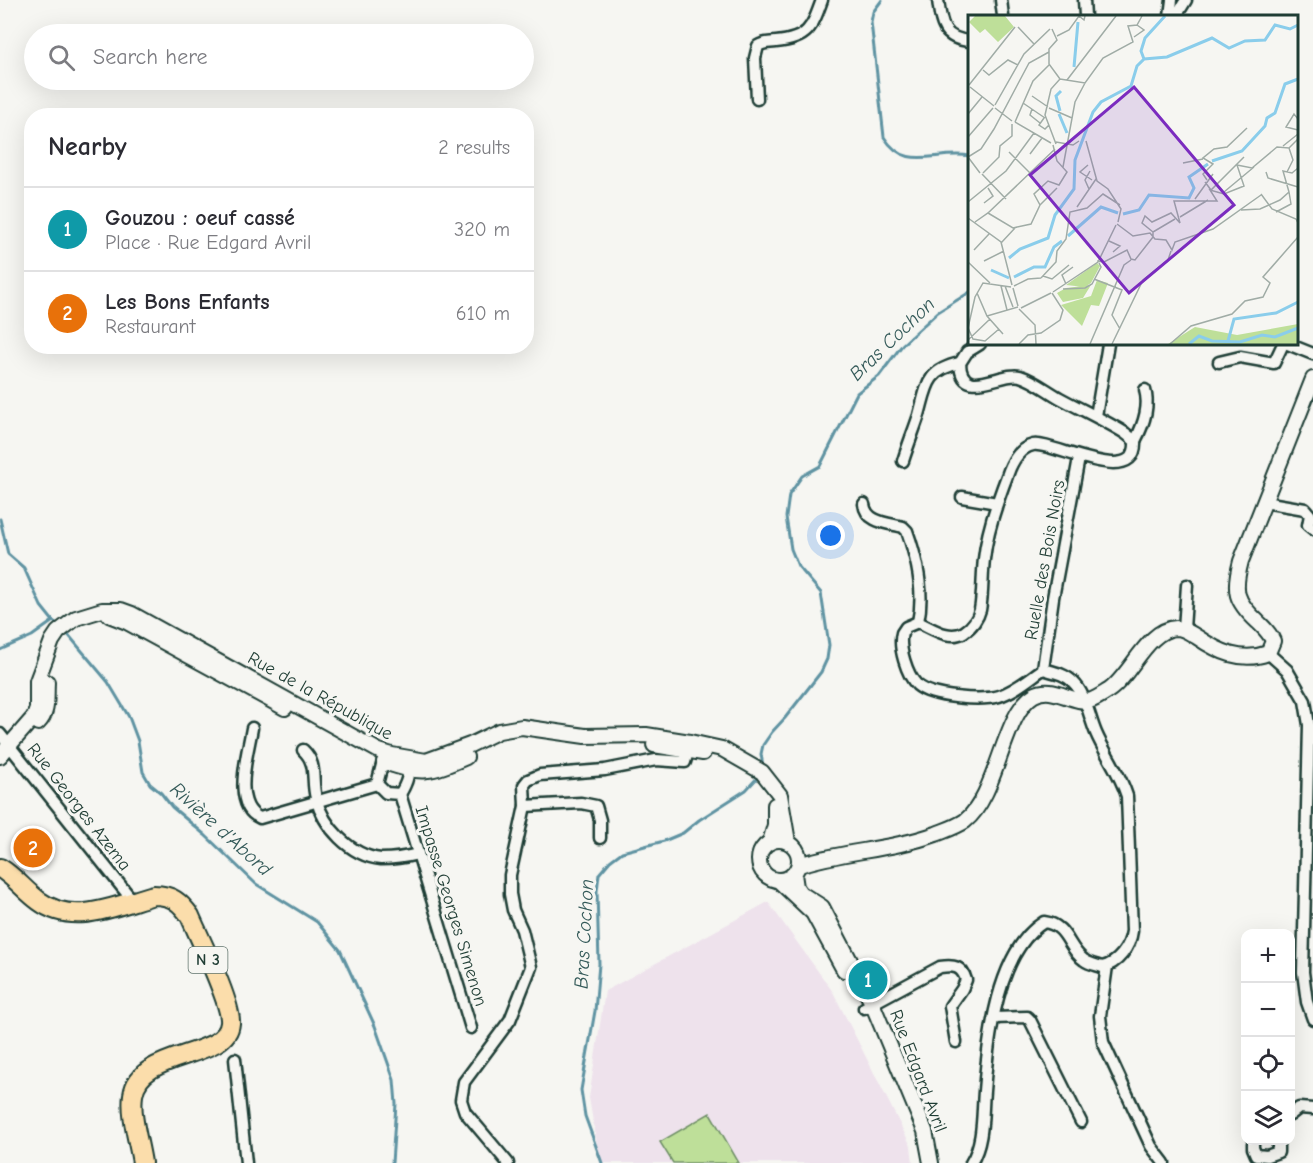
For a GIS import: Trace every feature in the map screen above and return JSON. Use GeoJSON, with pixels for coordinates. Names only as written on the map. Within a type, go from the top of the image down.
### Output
{"type":"FeatureCollection","features":[{"type":"Feature","properties":{"kind":"main road","name":"N 3"},"geometry":{"type":"LineString","coordinates":[[0,868],[15,878],[37,900],[61,913],[77,915],[154,895],[163,895],[172,897],[190,916],[230,1015],[228,1030],[216,1043],[163,1063],[138,1080],[133,1094],[133,1110],[142,1163]]}},
{"type":"Feature","properties":{"kind":"street"},"geometry":{"type":"LineString","coordinates":[[757,99],[755,58],[758,46],[804,34],[815,21],[822,0]]}},
{"type":"Feature","properties":{"kind":"street"},"geometry":{"type":"LineString","coordinates":[[938,0],[944,29],[955,38],[968,41]]}},
{"type":"Feature","properties":{"kind":"street"},"geometry":{"type":"LineString","coordinates":[[1001,0],[1003,15]]}},
{"type":"Feature","properties":{"kind":"street"},"geometry":{"type":"LineString","coordinates":[[1084,0],[1085,15]]}},
{"type":"Feature","properties":{"kind":"street"},"geometry":{"type":"LineString","coordinates":[[1170,15],[1172,0]]}},
{"type":"Feature","properties":{"kind":"street"},"geometry":{"type":"LineString","coordinates":[[1177,15],[1186,0]]}},
{"type":"Feature","properties":{"kind":"street"},"geometry":{"type":"LineString","coordinates":[[903,461],[927,386],[937,373],[960,363],[967,352],[978,345]]}},
{"type":"Feature","properties":{"kind":"street"},"geometry":{"type":"LineString","coordinates":[[1096,416],[1108,345]]}},
{"type":"Feature","properties":{"kind":"street"},"geometry":{"type":"LineString","coordinates":[[1219,362],[1240,357],[1274,363],[1283,345]]}},
{"type":"Feature","properties":{"kind":"street"},"geometry":{"type":"LineString","coordinates":[[1290,345],[1313,354]]}},
{"type":"Feature","properties":{"kind":"street"},"geometry":{"type":"LineString","coordinates":[[960,363],[965,377],[976,384],[989,383],[1009,375],[1018,375],[1028,379],[1096,416],[1135,441]]}},
{"type":"Feature","properties":{"kind":"street"},"geometry":{"type":"LineString","coordinates":[[771,782],[776,815],[770,842],[760,852],[759,865],[766,877],[779,881],[823,857],[913,842],[964,822],[983,798],[1006,738],[1026,703],[1033,696],[1053,692],[1091,700],[1111,688],[1158,635],[1174,628],[1184,629],[1209,646],[1232,656],[1245,658],[1268,653],[1273,645],[1271,636],[1240,603],[1235,585],[1241,561],[1313,380]]}},
{"type":"Feature","properties":{"kind":"street"},"geometry":{"type":"LineString","coordinates":[[918,621],[951,636],[964,632],[977,618],[980,609],[984,557],[997,503],[1012,464],[1026,448],[1042,445],[1079,458],[1112,464],[1127,460],[1134,452],[1135,441],[1143,426],[1147,397],[1145,390]]}},
{"type":"Feature","properties":{"kind":"street","name":"Ruelle des Bois Noirs"},"geometry":{"type":"LineString","coordinates":[[1043,669],[1053,598],[1079,458]]}},
{"type":"Feature","properties":{"kind":"street"},"geometry":{"type":"LineString","coordinates":[[962,497],[997,503]]}},
{"type":"Feature","properties":{"kind":"street"},"geometry":{"type":"LineString","coordinates":[[1264,502],[1305,509],[1310,515],[1308,525],[1313,529]]}},
{"type":"Feature","properties":{"kind":"street"},"geometry":{"type":"LineString","coordinates":[[864,504],[865,511],[872,518],[903,527],[907,531],[917,566],[922,599],[918,621]]}},
{"type":"Feature","properties":{"kind":"street"},"geometry":{"type":"LineString","coordinates":[[1184,629],[1187,585]]}},
{"type":"Feature","properties":{"kind":"street","name":"Rue de la République"},"geometry":{"type":"LineString","coordinates":[[0,756],[8,743],[34,717],[37,709],[37,681],[52,641],[66,624],[76,618],[89,614],[103,614],[127,622],[397,761]]}},
{"type":"Feature","properties":{"kind":"street"},"geometry":{"type":"LineString","coordinates":[[918,621],[906,627],[902,633],[900,647],[904,662],[917,685],[930,692],[982,699],[1001,696],[1043,669],[1066,676],[1074,683],[1083,700],[1096,734],[1127,796],[1131,941],[1126,950],[1107,966],[1102,967],[1084,960],[1063,931],[1054,923],[1044,922],[1026,937],[1007,971],[994,1018],[988,1046],[981,1136],[971,1163]]}},
{"type":"Feature","properties":{"kind":"street"},"geometry":{"type":"LineString","coordinates":[[1268,653],[1287,670],[1305,701],[1309,725],[1303,972],[1306,1002],[1313,1019]]}},
{"type":"Feature","properties":{"kind":"street"},"geometry":{"type":"LineString","coordinates":[[252,728],[243,778],[245,801],[248,811],[260,818],[377,784],[397,761]]}},
{"type":"Feature","properties":{"kind":"street"},"geometry":{"type":"LineString","coordinates":[[397,761],[421,772],[444,767],[499,740],[518,736],[584,743],[690,747],[752,765],[771,782],[780,795],[796,870]]}},
{"type":"Feature","properties":{"kind":"street","name":"Rue de la République"},"geometry":{"type":"LineString","coordinates":[[0,764],[8,743]]}},
{"type":"Feature","properties":{"kind":"street","name":"Rue Georges Azema"},"geometry":{"type":"LineString","coordinates":[[8,743],[131,901]]}},
{"type":"Feature","properties":{"kind":"street"},"geometry":{"type":"LineString","coordinates":[[508,1163],[465,1112],[461,1100],[464,1083],[510,1020],[531,967],[510,894],[510,875],[525,806],[524,785],[534,776],[605,770],[656,760],[685,762],[690,747]]}},
{"type":"Feature","properties":{"kind":"street"},"geometry":{"type":"LineString","coordinates":[[303,750],[313,763],[316,801],[332,831],[352,848],[378,859],[401,858],[418,854]]}},
{"type":"Feature","properties":{"kind":"street"},"geometry":{"type":"LineString","coordinates":[[377,784],[386,793],[400,794],[405,787],[397,761]]}},
{"type":"Feature","properties":{"kind":"street","name":"Impasse Georges Simenon"},"geometry":{"type":"LineString","coordinates":[[400,794],[471,1028]]}},
{"type":"Feature","properties":{"kind":"street"},"geometry":{"type":"LineString","coordinates":[[525,806],[581,803],[596,806],[600,820],[600,838]]}},
{"type":"Feature","properties":{"kind":"street"},"geometry":{"type":"LineString","coordinates":[[770,842],[782,840],[823,857]]}},
{"type":"Feature","properties":{"kind":"street","name":"Rue Edgard Avril"},"geometry":{"type":"LineString","coordinates":[[796,870],[796,887],[822,907],[926,1131],[931,1163]]}},
{"type":"Feature","properties":{"kind":"street","name":"Rue Edgard Avril"},"geometry":{"type":"LineString","coordinates":[[779,881],[813,913],[868,1006],[918,1136],[922,1163]]}},
{"type":"Feature","properties":{"kind":"street"},"geometry":{"type":"LineString","coordinates":[[868,1006],[940,967],[952,965],[962,970],[966,980],[962,990],[950,1006],[956,1041]]}},
{"type":"Feature","properties":{"kind":"street"},"geometry":{"type":"LineString","coordinates":[[1107,966],[1100,1016],[1103,1042],[1154,1151],[1164,1163]]}},
{"type":"Feature","properties":{"kind":"street"},"geometry":{"type":"LineString","coordinates":[[994,1018],[1027,1017],[1030,1020],[1081,1122]]}},
{"type":"Feature","properties":{"kind":"street"},"geometry":{"type":"LineString","coordinates":[[235,1059],[246,1163]]}},
{"type":"Feature","properties":{"kind":"street"},"geometry":{"type":"LineString","coordinates":[[1295,1111],[1299,1108],[1313,1109]]}},
{"type":"Feature","properties":{"kind":"street"},"geometry":{"type":"LineString","coordinates":[[1253,1145],[1256,1155],[1267,1156],[1278,1152],[1278,1145]]}},
{"type":"Feature","properties":{"kind":"shaded area"},"geometry":{"type":"Polygon","coordinates":[[[768,902],[833,992],[911,1146],[913,1163],[600,1163],[589,1098],[605,991],[768,902]]]}},
{"type":"Feature","properties":{"kind":"green space"},"geometry":{"type":"Polygon","coordinates":[[[710,1113],[739,1163],[673,1163],[660,1142],[710,1113]]]}},
{"type":"Feature","properties":{"kind":"waterway","name":"Bras Cochon"},"geometry":{"type":"LineString","coordinates":[[882,0],[873,12],[871,22],[884,137],[893,148],[912,157],[968,156]]}},
{"type":"Feature","properties":{"kind":"waterway","name":"Bras Cochon"},"geometry":{"type":"LineString","coordinates":[[763,766],[761,754],[763,745],[821,672],[827,659],[829,645],[821,593],[798,566],[791,549],[786,517],[789,495],[802,476],[820,466],[857,393],[879,376],[903,344],[938,312],[968,293]]}},
{"type":"Feature","properties":{"kind":"waterway","name":"Rivière d'Abord"},"geometry":{"type":"LineString","coordinates":[[0,519],[8,554],[24,568],[41,606],[59,625]]}},
{"type":"Feature","properties":{"kind":"waterway"},"geometry":{"type":"LineString","coordinates":[[0,650],[32,636],[53,621]]}},
{"type":"Feature","properties":{"kind":"waterway","name":"Rivière d'Abord"},"geometry":{"type":"LineString","coordinates":[[66,632],[108,682],[129,717],[138,741],[143,772],[150,784],[256,884],[317,922],[340,950],[375,1026],[394,1080],[396,1104],[392,1163]]}},
{"type":"Feature","properties":{"kind":"waterway","name":"Bras Cochon"},"geometry":{"type":"LineString","coordinates":[[602,1163],[585,1116],[581,1090],[595,1011],[599,964],[597,891],[599,874],[622,852],[664,841],[683,833],[746,790],[759,776]]}},
{"type":"Feature","properties":{"kind":"place","name":"Les Bons Enfants"},"geometry":{"type":"Point","coordinates":[33,848]}},
{"type":"Feature","properties":{"kind":"place","name":"Gouzou : oeuf cassé"},"geometry":{"type":"Point","coordinates":[868,980]}}]}
